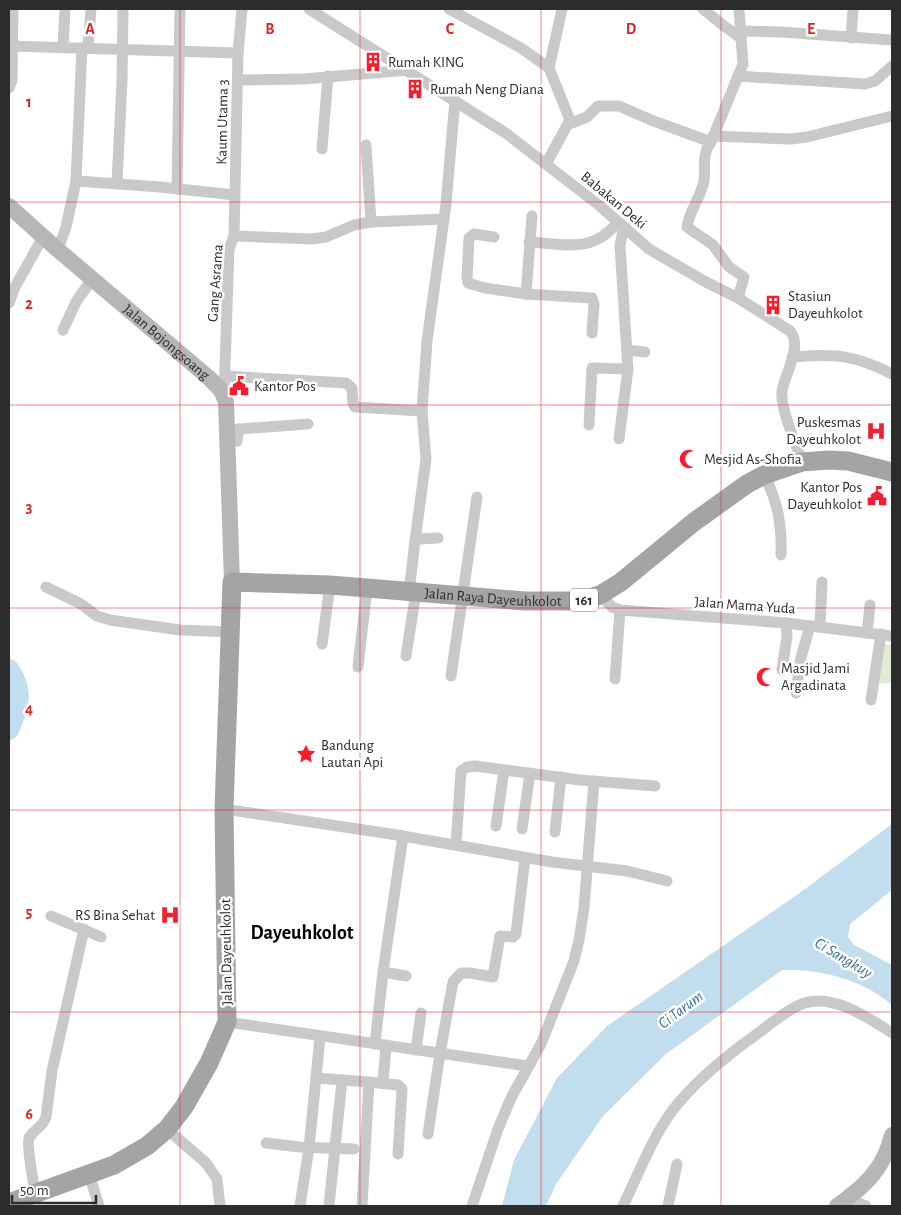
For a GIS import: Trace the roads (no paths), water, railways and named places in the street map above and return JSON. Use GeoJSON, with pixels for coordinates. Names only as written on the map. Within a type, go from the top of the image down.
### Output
{"type":"FeatureCollection","features":[{"type":"Feature","properties":{"kind":"main road","name":"Jalan Bojongsoang"},"geometry":{"type":"LineString","coordinates":[[9,206],[208,377],[222,390],[224,396]]}},
{"type":"Feature","properties":{"kind":"main road"},"geometry":{"type":"LineString","coordinates":[[224,396],[231,434],[232,582]]}},
{"type":"Feature","properties":{"kind":"main road","name":"Jalan Raya Dayeuhkolot"},"geometry":{"type":"LineString","coordinates":[[232,582],[330,585],[554,602],[579,601],[600,595],[621,582],[694,522],[747,484],[764,475],[802,462],[829,460],[848,462],[892,472]]}},
{"type":"Feature","properties":{"kind":"main road","name":"Jalan Dayeuhkolot"},"geometry":{"type":"LineString","coordinates":[[9,1203],[114,1165],[147,1146],[167,1129],[184,1107],[199,1082],[227,1022],[224,809],[232,582]]}},
{"type":"Feature","properties":{"kind":"main road"},"geometry":{"type":"LineString","coordinates":[[842,1202],[860,1189],[878,1169],[889,1148],[892,1135]]}},
{"type":"Feature","properties":{"kind":"street"},"geometry":{"type":"LineString","coordinates":[[9,88],[12,80],[13,9]]}},
{"type":"Feature","properties":{"kind":"street"},"geometry":{"type":"LineString","coordinates":[[63,47],[64,9]]}},
{"type":"Feature","properties":{"kind":"street"},"geometry":{"type":"LineString","coordinates":[[58,250],[66,227],[76,181],[85,48],[91,9]]}},
{"type":"Feature","properties":{"kind":"street"},"geometry":{"type":"LineString","coordinates":[[117,184],[123,9]]}},
{"type":"Feature","properties":{"kind":"street"},"geometry":{"type":"LineString","coordinates":[[176,189],[180,9]]}},
{"type":"Feature","properties":{"kind":"street","name":"Kaum Utama 3"},"geometry":{"type":"LineString","coordinates":[[234,236],[238,53],[242,9]]}},
{"type":"Feature","properties":{"kind":"street","name":"Babakan Deki"},"geometry":{"type":"LineString","coordinates":[[309,9],[322,13],[507,134],[600,206],[649,250],[738,298],[790,331],[795,341],[782,394],[785,411],[802,462]]}},
{"type":"Feature","properties":{"kind":"street"},"geometry":{"type":"LineString","coordinates":[[449,9],[521,48],[549,68],[570,120],[546,164]]}},
{"type":"Feature","properties":{"kind":"street"},"geometry":{"type":"LineString","coordinates":[[549,68],[562,9]]}},
{"type":"Feature","properties":{"kind":"street"},"geometry":{"type":"LineString","coordinates":[[703,9],[724,26],[741,35],[781,32],[892,40]]}},
{"type":"Feature","properties":{"kind":"street"},"geometry":{"type":"LineString","coordinates":[[738,9],[743,64],[712,139],[706,149],[702,187],[686,227],[713,245],[729,267],[744,277],[738,298]]}},
{"type":"Feature","properties":{"kind":"street"},"geometry":{"type":"LineString","coordinates":[[851,38],[853,9]]}},
{"type":"Feature","properties":{"kind":"street"},"geometry":{"type":"LineString","coordinates":[[11,46],[238,53]]}},
{"type":"Feature","properties":{"kind":"street"},"geometry":{"type":"LineString","coordinates":[[738,76],[774,80],[864,84],[875,81],[892,66]]}},
{"type":"Feature","properties":{"kind":"street"},"geometry":{"type":"LineString","coordinates":[[238,80],[304,79],[408,70]]}},
{"type":"Feature","properties":{"kind":"street"},"geometry":{"type":"LineString","coordinates":[[322,149],[328,76]]}},
{"type":"Feature","properties":{"kind":"street"},"geometry":{"type":"LineString","coordinates":[[406,656],[413,592],[415,541],[426,459],[422,411],[428,341],[444,219],[455,100]]}},
{"type":"Feature","properties":{"kind":"street"},"geometry":{"type":"LineString","coordinates":[[569,124],[586,117],[598,106],[619,106],[651,120],[712,139],[791,139],[807,137],[892,116]]}},
{"type":"Feature","properties":{"kind":"street"},"geometry":{"type":"LineString","coordinates":[[366,146],[371,222]]}},
{"type":"Feature","properties":{"kind":"street"},"geometry":{"type":"LineString","coordinates":[[76,181],[235,195]]}},
{"type":"Feature","properties":{"kind":"street"},"geometry":{"type":"LineString","coordinates":[[526,294],[532,216]]}},
{"type":"Feature","properties":{"kind":"street","name":"Gang Asrama"},"geometry":{"type":"LineString","coordinates":[[224,396],[229,249],[234,236],[311,239],[326,237],[354,225],[371,222],[444,219]]}},
{"type":"Feature","properties":{"kind":"street"},"geometry":{"type":"LineString","coordinates":[[529,242],[588,244],[606,236],[622,225]]}},
{"type":"Feature","properties":{"kind":"street"},"geometry":{"type":"LineString","coordinates":[[619,439],[628,369],[620,246],[622,225]]}},
{"type":"Feature","properties":{"kind":"street"},"geometry":{"type":"LineString","coordinates":[[494,238],[474,234],[469,238],[468,283],[485,288],[526,294],[592,298],[594,304],[592,333]]}},
{"type":"Feature","properties":{"kind":"street"},"geometry":{"type":"LineString","coordinates":[[9,303],[15,287],[44,238]]}},
{"type":"Feature","properties":{"kind":"street"},"geometry":{"type":"LineString","coordinates":[[63,330],[76,302],[92,279]]}},
{"type":"Feature","properties":{"kind":"street"},"geometry":{"type":"LineString","coordinates":[[627,350],[645,352]]}},
{"type":"Feature","properties":{"kind":"street"},"geometry":{"type":"LineString","coordinates":[[792,357],[813,355],[846,356],[892,374]]}},
{"type":"Feature","properties":{"kind":"street"},"geometry":{"type":"LineString","coordinates":[[590,425],[592,368],[628,369]]}},
{"type":"Feature","properties":{"kind":"street"},"geometry":{"type":"LineString","coordinates":[[225,376],[346,383],[352,388],[353,404],[355,407],[422,411]]}},
{"type":"Feature","properties":{"kind":"street"},"geometry":{"type":"LineString","coordinates":[[231,434],[308,424]]}},
{"type":"Feature","properties":{"kind":"street"},"geometry":{"type":"LineString","coordinates":[[764,475],[772,493],[781,531],[781,556]]}},
{"type":"Feature","properties":{"kind":"street"},"geometry":{"type":"LineString","coordinates":[[451,676],[477,497]]}},
{"type":"Feature","properties":{"kind":"street"},"geometry":{"type":"LineString","coordinates":[[415,541],[438,538]]}},
{"type":"Feature","properties":{"kind":"street"},"geometry":{"type":"LineString","coordinates":[[796,693],[800,656],[815,626],[822,582]]}},
{"type":"Feature","properties":{"kind":"street"},"geometry":{"type":"LineString","coordinates":[[322,644],[330,585]]}},
{"type":"Feature","properties":{"kind":"street"},"geometry":{"type":"LineString","coordinates":[[46,587],[81,604],[96,616],[110,620],[180,630],[231,632]]}},
{"type":"Feature","properties":{"kind":"street"},"geometry":{"type":"LineString","coordinates":[[358,667],[367,588]]}},
{"type":"Feature","properties":{"kind":"street"},"geometry":{"type":"LineString","coordinates":[[600,595],[612,607],[620,610],[615,679]]}},
{"type":"Feature","properties":{"kind":"street"},"geometry":{"type":"LineString","coordinates":[[867,633],[870,605]]}},
{"type":"Feature","properties":{"kind":"street","name":"Jalan Mama Yuda"},"geometry":{"type":"LineString","coordinates":[[620,610],[786,623],[887,635]]}},
{"type":"Feature","properties":{"kind":"street"},"geometry":{"type":"LineString","coordinates":[[782,670],[787,636],[786,623]]}},
{"type":"Feature","properties":{"kind":"street"},"geometry":{"type":"LineString","coordinates":[[871,700],[887,635]]}},
{"type":"Feature","properties":{"kind":"street"},"geometry":{"type":"LineString","coordinates":[[456,845],[461,771],[467,767],[475,766],[594,781],[655,786]]}},
{"type":"Feature","properties":{"kind":"street"},"geometry":{"type":"LineString","coordinates":[[496,826],[504,770]]}},
{"type":"Feature","properties":{"kind":"street"},"geometry":{"type":"LineString","coordinates":[[522,829],[530,773]]}},
{"type":"Feature","properties":{"kind":"street"},"geometry":{"type":"LineString","coordinates":[[555,832],[560,777]]}},
{"type":"Feature","properties":{"kind":"street"},"geometry":{"type":"LineString","coordinates":[[472,1206],[498,1129],[511,1098],[541,1044],[574,961],[582,916],[594,781]]}},
{"type":"Feature","properties":{"kind":"street"},"geometry":{"type":"LineString","coordinates":[[224,809],[403,836],[525,858],[627,872],[666,881]]}},
{"type":"Feature","properties":{"kind":"street"},"geometry":{"type":"LineString","coordinates":[[383,1083],[380,1044],[383,972],[403,836]]}},
{"type":"Feature","properties":{"kind":"street"},"geometry":{"type":"LineString","coordinates":[[428,1134],[440,1053],[454,982],[461,973],[493,977],[500,936],[513,937],[516,934],[525,858]]}},
{"type":"Feature","properties":{"kind":"street"},"geometry":{"type":"LineString","coordinates":[[51,916],[101,937]]}},
{"type":"Feature","properties":{"kind":"street"},"geometry":{"type":"LineString","coordinates":[[36,1193],[28,1142],[31,1134],[45,1123],[52,1071],[84,929]]}},
{"type":"Feature","properties":{"kind":"street"},"geometry":{"type":"LineString","coordinates":[[383,972],[406,976]]}},
{"type":"Feature","properties":{"kind":"street"},"geometry":{"type":"LineString","coordinates":[[624,1206],[661,1130],[672,1112],[689,1092],[726,1057],[780,1017],[804,1003],[828,1002],[849,1008],[892,1033]]}},
{"type":"Feature","properties":{"kind":"street"},"geometry":{"type":"LineString","coordinates":[[416,1050],[421,1013]]}},
{"type":"Feature","properties":{"kind":"street"},"geometry":{"type":"LineString","coordinates":[[227,1022],[528,1066]]}},
{"type":"Feature","properties":{"kind":"street"},"geometry":{"type":"LineString","coordinates":[[300,1206],[309,1148],[320,1037]]}},
{"type":"Feature","properties":{"kind":"street"},"geometry":{"type":"LineString","coordinates":[[317,1078],[398,1085],[402,1089],[398,1154]]}},
{"type":"Feature","properties":{"kind":"street"},"geometry":{"type":"LineString","coordinates":[[329,1206],[342,1080]]}},
{"type":"Feature","properties":{"kind":"street"},"geometry":{"type":"LineString","coordinates":[[362,1206],[369,1082]]}},
{"type":"Feature","properties":{"kind":"street"},"geometry":{"type":"LineString","coordinates":[[167,1129],[206,1163],[217,1179],[220,1206]]}},
{"type":"Feature","properties":{"kind":"street"},"geometry":{"type":"LineString","coordinates":[[266,1143],[309,1148],[354,1148]]}},
{"type":"Feature","properties":{"kind":"street"},"geometry":{"type":"LineString","coordinates":[[668,1206],[678,1164]]}},
{"type":"Feature","properties":{"kind":"street"},"geometry":{"type":"LineString","coordinates":[[89,1174],[99,1206]]}},
{"type":"Feature","properties":{"kind":"street"},"geometry":{"type":"LineString","coordinates":[[842,1202],[866,1206]]}},
{"type":"Feature","properties":{"kind":"water"},"geometry":{"type":"Polygon","coordinates":[[[892,824],[892,890],[850,924],[848,937],[854,945],[892,965],[892,1005],[868,988],[840,977],[811,971],[782,970],[666,1054],[603,1116],[556,1184],[546,1206],[502,1206],[514,1160],[557,1078],[607,1026],[801,892],[892,824]]]}},
{"type":"Feature","properties":{"kind":"waterway"},"geometry":{"type":"LineString","coordinates":[[9,669],[19,692],[18,707],[9,730]]}},
{"type":"Feature","properties":{"kind":"place","name":"Rumah KING"},"geometry":{"type":"Point","coordinates":[373,62]}},
{"type":"Feature","properties":{"kind":"place","name":"Rumah Neng Diana"},"geometry":{"type":"Point","coordinates":[415,89]}},
{"type":"Feature","properties":{"kind":"place","name":"Stasiun Dayeuhkolot"},"geometry":{"type":"Point","coordinates":[773,305]}},
{"type":"Feature","properties":{"kind":"place","name":"Kantor Pos"},"geometry":{"type":"Point","coordinates":[239,386]}},
{"type":"Feature","properties":{"kind":"place","name":"Puskesmas Dayeuhkolot"},"geometry":{"type":"Point","coordinates":[876,431]}},
{"type":"Feature","properties":{"kind":"place","name":"Mesjid As-Shofia"},"geometry":{"type":"Point","coordinates":[689,459]}},
{"type":"Feature","properties":{"kind":"place","name":"Kantor Pos Dayeuhkolot"},"geometry":{"type":"Point","coordinates":[877,496]}},
{"type":"Feature","properties":{"kind":"place","name":"Masjid Jami Argadinata"},"geometry":{"type":"Point","coordinates":[766,677]}},
{"type":"Feature","properties":{"kind":"place","name":"Bandung Lautan Api"},"geometry":{"type":"Point","coordinates":[306,754]}},
{"type":"Feature","properties":{"kind":"place","name":"RS Bina Sehat"},"geometry":{"type":"Point","coordinates":[170,915]}},
{"type":"Feature","properties":{"kind":"district","name":"Dayeuhkolot"},"geometry":{"type":"Point","coordinates":[302,932]}},
{"type":"Feature","properties":{"kind":"water label","name":"Ci Sangkuy"},"geometry":{"type":"Point","coordinates":[844,957]}},
{"type":"Feature","properties":{"kind":"water label","name":"Ci Tarum"},"geometry":{"type":"Point","coordinates":[680,1009]}}]}
